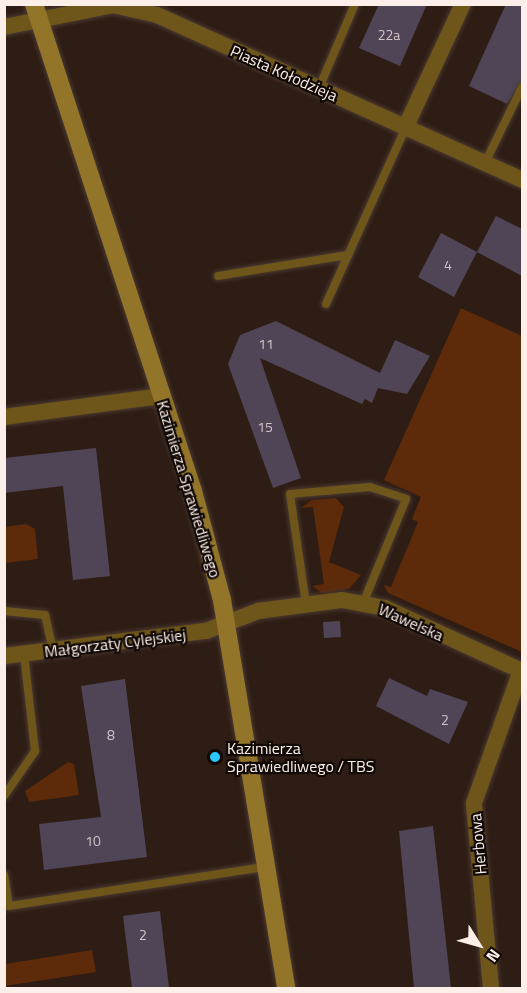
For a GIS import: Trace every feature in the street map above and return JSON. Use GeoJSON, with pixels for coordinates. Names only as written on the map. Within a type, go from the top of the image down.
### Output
{"type":"FeatureCollection","features":[{"type":"Feature","properties":{"kind":"street"},"geometry":{"type":"LineString","coordinates":[[406,126],[462,4]]}},
{"type":"Feature","properties":{"kind":"street","name":"Piasta Kołodzieja"},"geometry":{"type":"LineString","coordinates":[[4,27],[35,11],[113,5],[158,15],[522,180]]}},
{"type":"Feature","properties":{"kind":"street","name":"Kazimierza Sprawiedliwego"},"geometry":{"type":"LineString","coordinates":[[35,11],[193,491],[226,626],[286,988]]}},
{"type":"Feature","properties":{"kind":"street"},"geometry":{"type":"LineString","coordinates":[[4,417],[161,396]]}},
{"type":"Feature","properties":{"kind":"street","name":"Wawelska"},"geometry":{"type":"LineString","coordinates":[[226,626],[258,611],[306,604],[364,601],[522,671]]}},
{"type":"Feature","properties":{"kind":"street","name":"Małgorzaty Cylejskiej"},"geometry":{"type":"LineString","coordinates":[[4,656],[226,626]]}},
{"type":"Feature","properties":{"kind":"street","name":"Herbowa"},"geometry":{"type":"LineString","coordinates":[[491,988],[474,803],[522,671]]}},
{"type":"Feature","properties":{"kind":"lane"},"geometry":{"type":"LineString","coordinates":[[319,88],[356,4]]}},
{"type":"Feature","properties":{"kind":"lane"},"geometry":{"type":"LineString","coordinates":[[485,163],[522,87]]}},
{"type":"Feature","properties":{"kind":"lane"},"geometry":{"type":"LineString","coordinates":[[326,304],[406,126]]}},
{"type":"Feature","properties":{"kind":"lane"},"geometry":{"type":"LineString","coordinates":[[218,276],[348,255]]}},
{"type":"Feature","properties":{"kind":"lane"},"geometry":{"type":"LineString","coordinates":[[306,604],[290,494],[370,487],[406,499],[364,601]]}},
{"type":"Feature","properties":{"kind":"lane"},"geometry":{"type":"LineString","coordinates":[[4,611],[45,615],[53,650]]}},
{"type":"Feature","properties":{"kind":"lane"},"geometry":{"type":"LineString","coordinates":[[4,796],[35,751],[24,654]]}},
{"type":"Feature","properties":{"kind":"lane"},"geometry":{"type":"LineString","coordinates":[[4,874],[9,906],[265,867]]}},
{"type":"Feature","properties":{"kind":"shaded area"},"geometry":{"type":"Polygon","coordinates":[[[461,308],[522,336],[522,652],[388,593],[384,585],[391,587],[418,522],[412,519],[421,497],[384,480],[461,308]]]}},
{"type":"Feature","properties":{"kind":"shaded area"},"geometry":{"type":"Polygon","coordinates":[[[336,498],[344,507],[329,562],[361,575],[349,589],[322,593],[312,586],[324,584],[313,507],[301,508],[312,500],[336,498]]]}},
{"type":"Feature","properties":{"kind":"shaded area"},"geometry":{"type":"Polygon","coordinates":[[[26,524],[35,529],[38,559],[5,563],[5,527],[26,524]]]}},
{"type":"Feature","properties":{"kind":"shaded area"},"geometry":{"type":"Polygon","coordinates":[[[68,762],[74,764],[79,795],[29,802],[25,791],[68,762]]]}},
{"type":"Feature","properties":{"kind":"shaded area"},"geometry":{"type":"Polygon","coordinates":[[[92,950],[96,972],[5,986],[5,964],[92,950]]]}},
{"type":"Feature","properties":{"kind":"building"},"geometry":{"type":"Polygon","coordinates":[[[379,4],[427,4],[400,66],[359,48],[379,4]]]}},
{"type":"Feature","properties":{"kind":"building"},"geometry":{"type":"Polygon","coordinates":[[[506,4],[522,4],[522,81],[507,104],[469,86],[506,4]]]}},
{"type":"Feature","properties":{"kind":"building"},"geometry":{"type":"Polygon","coordinates":[[[496,216],[522,229],[522,276],[477,252],[496,216]]]}},
{"type":"Feature","properties":{"kind":"building"},"geometry":{"type":"Polygon","coordinates":[[[441,233],[477,252],[454,297],[418,277],[441,233]]]}},
{"type":"Feature","properties":{"kind":"building"},"geometry":{"type":"Polygon","coordinates":[[[276,321],[380,373],[395,340],[430,356],[407,394],[378,388],[372,403],[365,399],[362,404],[260,358],[301,478],[273,488],[228,364],[240,335],[276,321]]]}},
{"type":"Feature","properties":{"kind":"building"},"geometry":{"type":"Polygon","coordinates":[[[96,448],[110,576],[73,580],[63,486],[4,493],[4,458],[96,448]]]}},
{"type":"Feature","properties":{"kind":"building"},"geometry":{"type":"Polygon","coordinates":[[[340,621],[341,637],[324,638],[323,622],[340,621]]]}},
{"type":"Feature","properties":{"kind":"building"},"geometry":{"type":"Polygon","coordinates":[[[389,678],[427,696],[430,689],[468,702],[449,744],[376,706],[389,678]]]}},
{"type":"Feature","properties":{"kind":"building"},"geometry":{"type":"Polygon","coordinates":[[[125,679],[147,857],[44,870],[39,824],[101,817],[81,686],[125,679]]]}},
{"type":"Feature","properties":{"kind":"building"},"geometry":{"type":"Polygon","coordinates":[[[433,826],[451,988],[414,988],[399,831],[433,826]]]}},
{"type":"Feature","properties":{"kind":"building"},"geometry":{"type":"Polygon","coordinates":[[[160,911],[169,988],[132,988],[123,916],[160,911]]]}},
{"type":"Feature","properties":{"kind":"place","name":"Kazimierza Sprawiedliwego / TBS"},"geometry":{"type":"Point","coordinates":[215,757]}}]}
